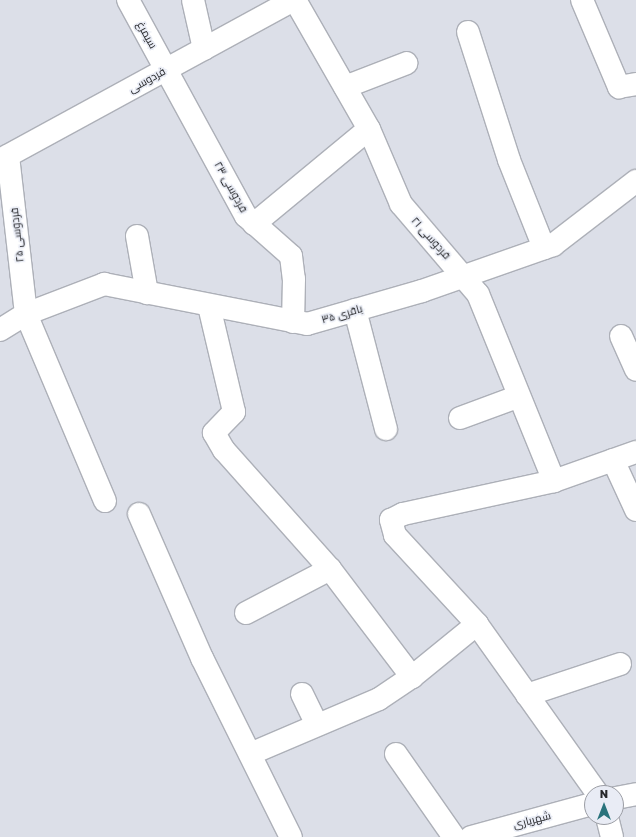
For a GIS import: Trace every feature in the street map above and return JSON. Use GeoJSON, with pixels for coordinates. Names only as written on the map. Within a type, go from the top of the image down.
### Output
{"type":"FeatureCollection","features":[{"type":"Feature","properties":{"kind":"street","name":"سیمرغ"},"geometry":{"type":"LineString","coordinates":[[128,0],[166,70]]}},
{"type":"Feature","properties":{"kind":"street"},"geometry":{"type":"LineString","coordinates":[[193,0],[204,49]]}},
{"type":"Feature","properties":{"kind":"street","name":"فردوسی"},"geometry":{"type":"LineString","coordinates":[[4,158],[294,0]]}},
{"type":"Feature","properties":{"kind":"street","name":"فردوسی ۲۱"},"geometry":{"type":"LineString","coordinates":[[294,0],[369,129],[401,204],[465,276],[478,294],[518,397],[554,481]]}},
{"type":"Feature","properties":{"kind":"street"},"geometry":{"type":"LineString","coordinates":[[582,0],[619,87],[636,84]]}},
{"type":"Feature","properties":{"kind":"street"},"geometry":{"type":"LineString","coordinates":[[468,32],[509,160],[544,248]]}},
{"type":"Feature","properties":{"kind":"street"},"geometry":{"type":"LineString","coordinates":[[345,87],[407,63]]}},
{"type":"Feature","properties":{"kind":"street","name":"فردوسی ۲۳"},"geometry":{"type":"LineString","coordinates":[[166,70],[246,216],[291,256],[294,279],[293,322]]}},
{"type":"Feature","properties":{"kind":"street"},"geometry":{"type":"LineString","coordinates":[[254,224],[369,129]]}},
{"type":"Feature","properties":{"kind":"street","name":"فردوسی ۲۵"},"geometry":{"type":"LineString","coordinates":[[4,158],[26,314],[105,501]]}},
{"type":"Feature","properties":{"kind":"street","name":"باقری ۳۵"},"geometry":{"type":"LineString","coordinates":[[0,330],[26,314],[104,284],[307,324],[465,276],[553,245],[636,181]]}},
{"type":"Feature","properties":{"kind":"street"},"geometry":{"type":"LineString","coordinates":[[137,236],[147,293]]}},
{"type":"Feature","properties":{"kind":"street"},"geometry":{"type":"LineString","coordinates":[[210,306],[234,412],[214,433],[224,450],[330,569],[412,677]]}},
{"type":"Feature","properties":{"kind":"street"},"geometry":{"type":"LineString","coordinates":[[355,310],[386,429]]}},
{"type":"Feature","properties":{"kind":"street"},"geometry":{"type":"LineString","coordinates":[[621,336],[636,370]]}},
{"type":"Feature","properties":{"kind":"street"},"geometry":{"type":"LineString","coordinates":[[460,418],[518,397]]}},
{"type":"Feature","properties":{"kind":"street"},"geometry":{"type":"LineString","coordinates":[[591,785],[477,624],[395,535],[391,520],[403,514],[554,481],[636,452]]}},
{"type":"Feature","properties":{"kind":"street"},"geometry":{"type":"LineString","coordinates":[[613,460],[636,510]]}},
{"type":"Feature","properties":{"kind":"street"},"geometry":{"type":"LineString","coordinates":[[139,514],[202,658],[291,837]]}},
{"type":"Feature","properties":{"kind":"street"},"geometry":{"type":"LineString","coordinates":[[246,613],[330,569]]}},
{"type":"Feature","properties":{"kind":"street"},"geometry":{"type":"LineString","coordinates":[[250,754],[379,699],[412,677],[477,624]]}},
{"type":"Feature","properties":{"kind":"street"},"geometry":{"type":"LineString","coordinates":[[527,695],[620,664]]}},
{"type":"Feature","properties":{"kind":"street"},"geometry":{"type":"LineString","coordinates":[[302,694],[318,725]]}},
{"type":"Feature","properties":{"kind":"street"},"geometry":{"type":"LineString","coordinates":[[396,754],[454,837]]}},
{"type":"Feature","properties":{"kind":"street"},"geometry":{"type":"LineString","coordinates":[[624,796],[636,794]]}},
{"type":"Feature","properties":{"kind":"street","name":"شهریاری"},"geometry":{"type":"LineString","coordinates":[[471,837],[584,806]]}},
{"type":"Feature","properties":{"kind":"street"},"geometry":{"type":"LineString","coordinates":[[609,825],[612,837]]}}]}
